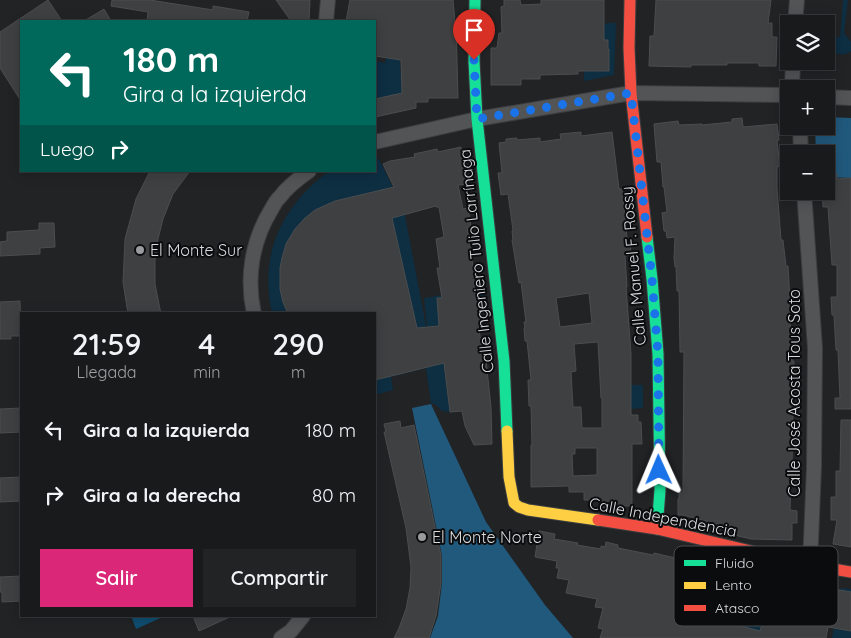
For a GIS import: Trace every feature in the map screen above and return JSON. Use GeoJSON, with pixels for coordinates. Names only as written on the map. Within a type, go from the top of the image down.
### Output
{"type":"FeatureCollection","features":[{"type":"Feature","properties":{"kind":"street"},"geometry":{"type":"LineString","coordinates":[[326,20],[328,0]]}},
{"type":"Feature","properties":{"kind":"street","name":"Calle Ingeniero Tulio Larrínaga"},"geometry":{"type":"LineString","coordinates":[[475,0],[474,60],[477,119],[504,361],[510,490],[514,503],[528,510]]}},
{"type":"Feature","properties":{"kind":"street","name":"Calle Manuel F. Rossy"},"geometry":{"type":"LineString","coordinates":[[630,0],[629,48],[631,93],[652,279],[658,354],[660,490],[657,530]]}},
{"type":"Feature","properties":{"kind":"street"},"geometry":{"type":"LineString","coordinates":[[795,15],[796,0]]}},
{"type":"Feature","properties":{"kind":"street"},"geometry":{"type":"LineString","coordinates":[[376,142],[477,119],[631,93],[780,96]]}},
{"type":"Feature","properties":{"kind":"street"},"geometry":{"type":"LineString","coordinates":[[835,97],[851,98]]}},
{"type":"Feature","properties":{"kind":"street"},"geometry":{"type":"LineString","coordinates":[[254,312],[251,276],[252,258],[258,237],[265,220],[280,196],[308,172]]}},
{"type":"Feature","properties":{"kind":"street","name":"Calle José Acosta Tous Soto"},"geometry":{"type":"LineString","coordinates":[[805,200],[815,348],[811,546]]}},
{"type":"Feature","properties":{"kind":"street","name":"Calle Independencia"},"geometry":{"type":"LineString","coordinates":[[528,510],[657,530],[729,546]]}},
{"type":"Feature","properties":{"kind":"street","name":"Calle Independencia"},"geometry":{"type":"LineString","coordinates":[[838,569],[851,572]]}},
{"type":"Feature","properties":{"kind":"street"},"geometry":{"type":"LineString","coordinates":[[281,638],[291,631],[302,617]]}},
{"type":"Feature","properties":{"kind":"shaded area"},"geometry":{"type":"Polygon","coordinates":[[[843,0],[848,0],[844,33],[851,42],[851,51],[848,53],[835,52],[835,38],[840,37],[843,0]]]}},
{"type":"Feature","properties":{"kind":"shaded area"},"geometry":{"type":"Polygon","coordinates":[[[608,23],[616,23],[614,75],[584,81],[583,30],[608,23]]]}},
{"type":"Feature","properties":{"kind":"shaded area"},"geometry":{"type":"Polygon","coordinates":[[[386,58],[400,60],[402,93],[376,99],[376,61],[385,63],[386,58]]]}},
{"type":"Feature","properties":{"kind":"shaded area"},"geometry":{"type":"Polygon","coordinates":[[[835,117],[851,118],[851,178],[835,177],[835,145],[816,145],[815,135],[835,135],[835,117]]]}},
{"type":"Feature","properties":{"kind":"shaded area"},"geometry":{"type":"Polygon","coordinates":[[[379,159],[405,216],[430,347],[447,353],[444,369],[450,412],[442,411],[435,404],[431,404],[426,368],[391,377],[393,390],[376,395],[376,312],[272,312],[268,280],[272,249],[277,234],[294,206],[311,186],[329,172],[376,172],[376,160],[379,159]]]}},
{"type":"Feature","properties":{"kind":"shaded area"},"geometry":{"type":"Polygon","coordinates":[[[485,288],[488,313],[481,314],[479,301],[476,301],[475,295],[437,298],[437,311],[448,310],[450,324],[427,327],[424,298],[485,288]]]}},
{"type":"Feature","properties":{"kind":"shaded area"},"geometry":{"type":"Polygon","coordinates":[[[630,385],[643,385],[643,408],[631,409],[630,385]]]}},
{"type":"Feature","properties":{"kind":"shaded area"},"geometry":{"type":"Polygon","coordinates":[[[431,404],[486,522],[545,605],[573,638],[430,638],[438,616],[442,583],[442,556],[412,408],[431,404]]]}},
{"type":"Feature","properties":{"kind":"shaded area"},"geometry":{"type":"Polygon","coordinates":[[[841,588],[851,589],[851,638],[832,638],[834,626],[838,626],[838,605],[841,588]]]}},
{"type":"Feature","properties":{"kind":"shaded area"},"geometry":{"type":"Polygon","coordinates":[[[131,617],[163,617],[136,629],[131,617]]]}},
{"type":"Feature","properties":{"kind":"shaded area"},"geometry":{"type":"Polygon","coordinates":[[[736,626],[769,626],[760,631],[735,632],[736,626]]]}},
{"type":"Feature","properties":{"kind":"building"},"geometry":{"type":"Polygon","coordinates":[[[48,0],[61,20],[20,20],[20,99],[0,68],[0,32],[48,0]]]}},
{"type":"Feature","properties":{"kind":"building"},"geometry":{"type":"Polygon","coordinates":[[[112,0],[150,0],[213,10],[213,6],[249,12],[247,20],[147,20],[148,12],[111,6],[112,0]]]}},
{"type":"Feature","properties":{"kind":"building"},"geometry":{"type":"Polygon","coordinates":[[[276,0],[310,0],[309,20],[290,20],[276,0]]]}},
{"type":"Feature","properties":{"kind":"building"},"geometry":{"type":"Polygon","coordinates":[[[350,0],[453,0],[456,22],[458,98],[428,98],[428,102],[416,102],[416,108],[376,117],[376,99],[402,93],[401,60],[376,56],[376,20],[346,20],[350,0]]]}},
{"type":"Feature","properties":{"kind":"building"},"geometry":{"type":"Polygon","coordinates":[[[504,0],[520,0],[521,5],[541,4],[541,0],[604,0],[604,40],[608,40],[609,71],[578,71],[578,74],[540,75],[540,79],[521,79],[521,85],[491,85],[491,48],[497,48],[499,33],[502,33],[501,7],[504,6],[504,0]]]}},
{"type":"Feature","properties":{"kind":"building"},"geometry":{"type":"Polygon","coordinates":[[[656,0],[771,0],[768,23],[772,23],[772,37],[777,37],[776,66],[759,66],[759,63],[727,63],[727,65],[691,65],[691,67],[649,66],[650,36],[654,36],[656,0]]]}},
{"type":"Feature","properties":{"kind":"building"},"geometry":{"type":"Polygon","coordinates":[[[104,9],[110,20],[86,20],[104,9]]]}},
{"type":"Feature","properties":{"kind":"building"},"geometry":{"type":"Polygon","coordinates":[[[742,118],[743,127],[777,124],[780,166],[777,167],[777,188],[781,240],[783,240],[786,266],[788,266],[792,361],[794,361],[792,464],[799,464],[798,481],[791,480],[790,510],[797,511],[797,523],[792,523],[792,540],[751,539],[734,535],[735,529],[678,515],[679,493],[683,493],[684,352],[680,352],[679,291],[677,291],[674,258],[675,237],[667,238],[666,231],[664,231],[662,213],[667,212],[661,162],[657,162],[654,124],[678,121],[679,125],[702,125],[732,122],[732,119],[742,118]]]}},
{"type":"Feature","properties":{"kind":"building"},"geometry":{"type":"Polygon","coordinates":[[[581,132],[581,136],[612,132],[619,189],[622,189],[627,238],[628,242],[630,242],[631,255],[625,256],[631,354],[631,415],[638,415],[638,422],[641,422],[642,444],[632,444],[632,506],[620,506],[619,511],[601,507],[601,500],[584,500],[584,492],[569,492],[569,486],[531,487],[531,406],[529,406],[528,380],[531,380],[527,341],[525,341],[524,322],[526,322],[521,282],[519,283],[512,240],[513,230],[508,194],[501,195],[498,173],[502,173],[499,143],[506,142],[506,139],[517,138],[517,140],[540,138],[540,142],[561,139],[560,134],[581,132]],[[589,293],[556,298],[560,327],[592,323],[589,293]],[[598,342],[574,344],[576,371],[571,372],[573,407],[581,407],[582,428],[602,428],[598,342]],[[575,448],[575,454],[572,454],[573,476],[597,475],[597,448],[575,448]]]}},
{"type":"Feature","properties":{"kind":"building"},"geometry":{"type":"Polygon","coordinates":[[[461,147],[468,184],[458,185],[463,209],[468,208],[471,227],[467,227],[475,280],[476,301],[479,301],[482,320],[478,321],[482,351],[484,351],[486,360],[491,407],[492,444],[474,445],[465,426],[462,411],[450,412],[444,363],[376,380],[376,312],[287,312],[280,289],[280,268],[286,244],[295,229],[305,218],[315,210],[335,201],[394,187],[383,164],[415,157],[414,154],[437,149],[438,152],[461,147]],[[436,206],[392,218],[417,328],[439,326],[437,298],[442,298],[437,268],[440,268],[436,239],[444,237],[439,207],[436,206]]]}},
{"type":"Feature","properties":{"kind":"building","name":"El Monte Sur"},"geometry":{"type":"Polygon","coordinates":[[[150,172],[189,172],[173,194],[163,219],[158,239],[155,260],[155,284],[161,312],[128,312],[123,282],[125,239],[136,199],[150,172]]]}},
{"type":"Feature","properties":{"kind":"building"},"geometry":{"type":"Polygon","coordinates":[[[835,174],[837,174],[837,179],[851,178],[851,409],[835,409],[835,398],[840,398],[838,350],[836,350],[831,297],[837,297],[837,265],[832,265],[828,207],[823,207],[823,200],[835,200],[835,174]]]}},
{"type":"Feature","properties":{"kind":"building"},"geometry":{"type":"Polygon","coordinates":[[[39,223],[54,223],[55,247],[40,248],[40,254],[0,256],[0,242],[7,241],[7,232],[39,230],[39,223]]]}},
{"type":"Feature","properties":{"kind":"building"},"geometry":{"type":"Polygon","coordinates":[[[20,301],[20,336],[11,336],[11,339],[0,339],[0,302],[20,301]]]}},
{"type":"Feature","properties":{"kind":"building"},"geometry":{"type":"Polygon","coordinates":[[[20,408],[20,432],[0,433],[0,409],[20,408]]]}},
{"type":"Feature","properties":{"kind":"building"},"geometry":{"type":"Polygon","coordinates":[[[841,420],[851,420],[851,547],[833,544],[837,520],[831,520],[831,497],[836,497],[836,471],[840,471],[841,420]]]}},
{"type":"Feature","properties":{"kind":"building","name":"El Monte Norte"},"geometry":{"type":"Polygon","coordinates":[[[400,421],[401,428],[414,425],[441,556],[441,583],[436,616],[429,638],[394,638],[406,609],[411,567],[406,528],[384,432],[386,432],[384,424],[400,421]]]}},
{"type":"Feature","properties":{"kind":"building"},"geometry":{"type":"Polygon","coordinates":[[[20,477],[20,501],[0,502],[0,478],[20,477]]]}},
{"type":"Feature","properties":{"kind":"building"},"geometry":{"type":"Polygon","coordinates":[[[539,531],[555,534],[554,539],[578,543],[577,545],[601,549],[601,546],[605,547],[606,542],[618,545],[618,548],[674,558],[674,626],[741,626],[760,631],[761,626],[838,626],[838,590],[851,592],[851,631],[828,627],[826,638],[600,638],[603,629],[598,628],[603,608],[595,607],[597,599],[566,593],[569,580],[557,578],[559,568],[556,568],[557,561],[535,557],[539,531]]]}},
{"type":"Feature","properties":{"kind":"building"},"geometry":{"type":"Polygon","coordinates":[[[20,576],[20,601],[2,602],[0,577],[20,576]]]}},
{"type":"Feature","properties":{"kind":"building"},"geometry":{"type":"Polygon","coordinates":[[[193,617],[230,617],[199,631],[193,617]]]}},
{"type":"Feature","properties":{"kind":"traffic: fast"},"geometry":{"type":"LineString","coordinates":[[475,0],[474,61],[477,119],[504,361],[507,431]]}},
{"type":"Feature","properties":{"kind":"traffic: fast"},"geometry":{"type":"LineString","coordinates":[[647,237],[658,354],[660,490],[657,529]]}},
{"type":"Feature","properties":{"kind":"traffic: slow"},"geometry":{"type":"LineString","coordinates":[[507,431],[509,477],[514,503],[528,510],[598,520]]}},
{"type":"Feature","properties":{"kind":"traffic: jam"},"geometry":{"type":"LineString","coordinates":[[630,0],[629,48],[631,93],[647,237]]}},
{"type":"Feature","properties":{"kind":"traffic: jam"},"geometry":{"type":"LineString","coordinates":[[598,520],[657,529],[729,546]]}},
{"type":"Feature","properties":{"kind":"traffic: jam"},"geometry":{"type":"LineString","coordinates":[[838,570],[851,572]]}},
{"type":"Feature","properties":{"kind":"place","name":"El Monte Sur"},"geometry":{"type":"Point","coordinates":[140,250]}},
{"type":"Feature","properties":{"kind":"place","name":"El Monte Norte"},"geometry":{"type":"Point","coordinates":[422,537]}},
{"type":"Feature","properties":{"kind":"route"},"geometry":{"type":"LineString","coordinates":[[474,60],[477,119],[631,93],[652,279],[658,354],[659,470]]}}]}
